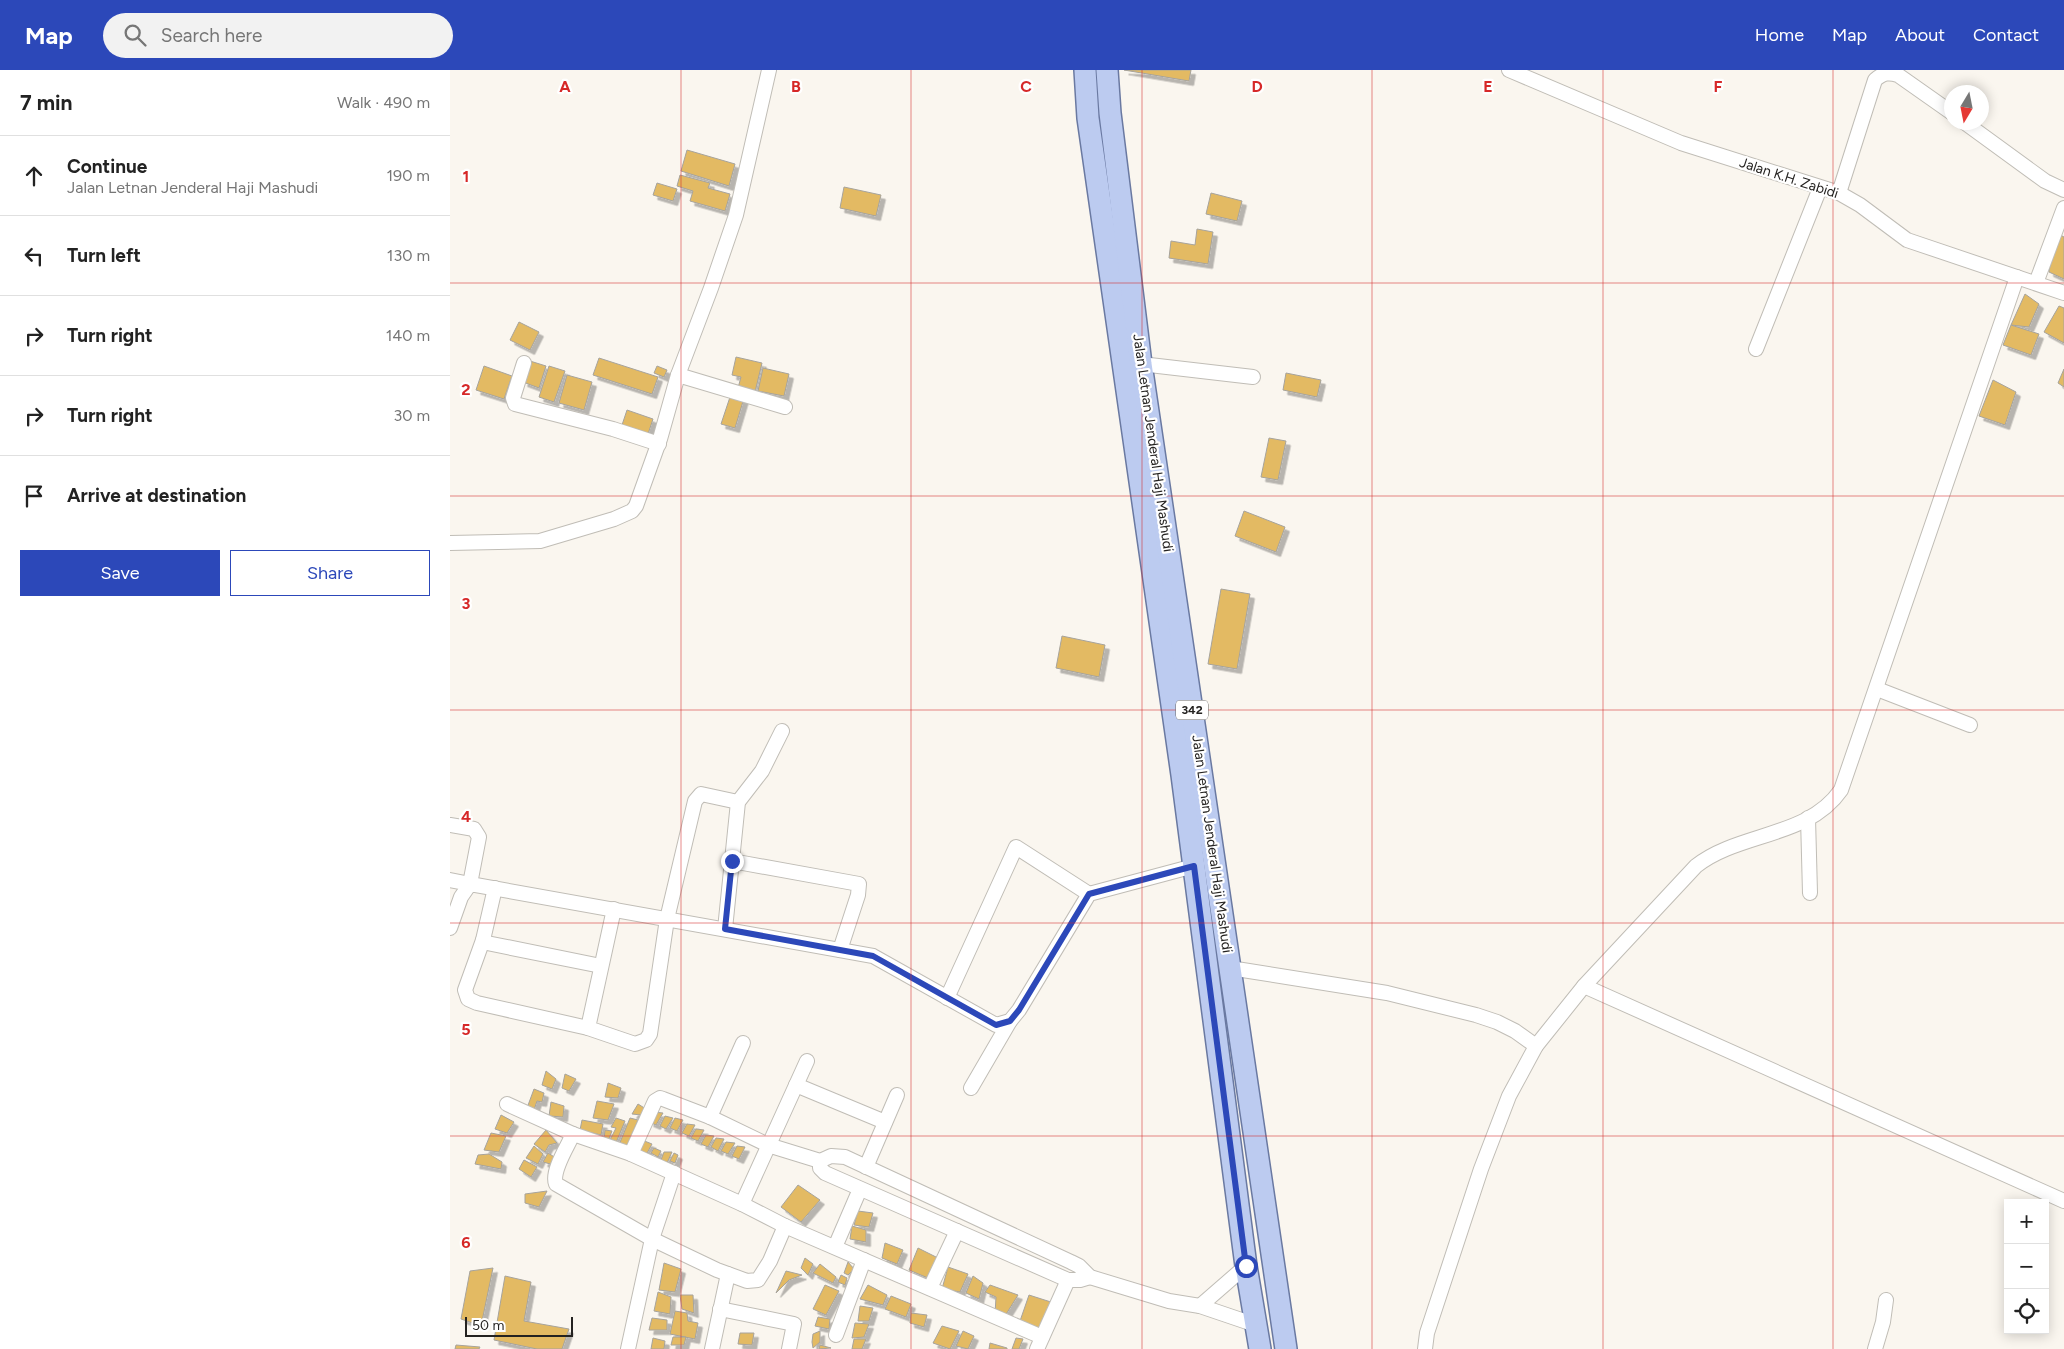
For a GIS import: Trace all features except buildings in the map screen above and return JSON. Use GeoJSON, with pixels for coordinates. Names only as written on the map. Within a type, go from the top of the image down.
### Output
{"type":"FeatureCollection","features":[{"type":"Feature","properties":{"kind":"main road","name":"Jalan Letnan Jenderal Haji Mashudi"},"geometry":{"type":"LineString","coordinates":[[1085,70],[1088,118],[1194,866],[1246,1266],[1260,1349]]}},
{"type":"Feature","properties":{"kind":"main road","name":"Jalan Letnan Jenderal Haji Mashudi"},"geometry":{"type":"LineString","coordinates":[[1107,70],[1110,113],[1141,364],[1286,1349]]}},
{"type":"Feature","properties":{"kind":"main road"},"geometry":{"type":"LineString","coordinates":[[1088,118],[1110,113]]}},
{"type":"Feature","properties":{"kind":"street"},"geometry":{"type":"LineString","coordinates":[[450,543],[540,541],[626,514],[636,506],[659,444],[678,375],[712,288],[736,215],[768,70]]}},
{"type":"Feature","properties":{"kind":"street","name":"Jalan K.H. Zabidi"},"geometry":{"type":"LineString","coordinates":[[1509,70],[1681,143],[1839,193],[1860,205],[1907,240],[2064,293]]}},
{"type":"Feature","properties":{"kind":"street"},"geometry":{"type":"LineString","coordinates":[[1839,193],[1875,80],[1881,74],[1890,73],[1898,75],[1944,108]]}},
{"type":"Feature","properties":{"kind":"street"},"geometry":{"type":"LineString","coordinates":[[1975,130],[2045,180],[2064,190]]}},
{"type":"Feature","properties":{"kind":"street"},"geometry":{"type":"LineString","coordinates":[[1756,349],[1820,188]]}},
{"type":"Feature","properties":{"kind":"street"},"geometry":{"type":"LineString","coordinates":[[2036,283],[2064,208]]}},
{"type":"Feature","properties":{"kind":"street"},"geometry":{"type":"LineString","coordinates":[[1425,1349],[1427,1333],[1481,1169],[1509,1096],[1536,1046],[1584,986],[1696,866],[1707,857],[1766,836],[1808,818],[1825,809],[1841,790],[2017,277]]}},
{"type":"Feature","properties":{"kind":"street"},"geometry":{"type":"LineString","coordinates":[[524,363],[512,398],[515,404],[612,429],[659,444]]}},
{"type":"Feature","properties":{"kind":"street"},"geometry":{"type":"LineString","coordinates":[[1141,364],[1253,377]]}},
{"type":"Feature","properties":{"kind":"street"},"geometry":{"type":"LineString","coordinates":[[678,375],[785,407]]}},
{"type":"Feature","properties":{"kind":"street"},"geometry":{"type":"LineString","coordinates":[[1876,689],[1970,725]]}},
{"type":"Feature","properties":{"kind":"street"},"geometry":{"type":"LineString","coordinates":[[725,929],[738,802],[762,772],[782,731]]}},
{"type":"Feature","properties":{"kind":"street"},"geometry":{"type":"LineString","coordinates":[[495,888],[483,940],[465,990],[468,999],[477,1003],[588,1028],[635,1044],[646,1040],[650,1034],[666,919],[695,801],[701,794],[738,802]]}},
{"type":"Feature","properties":{"kind":"street"},"geometry":{"type":"LineString","coordinates":[[1808,818],[1810,893]]}},
{"type":"Feature","properties":{"kind":"street"},"geometry":{"type":"LineString","coordinates":[[450,825],[474,829],[479,837],[470,884],[461,897],[450,928]]}},
{"type":"Feature","properties":{"kind":"street"},"geometry":{"type":"LineString","coordinates":[[947,998],[1016,847],[1089,894]]}},
{"type":"Feature","properties":{"kind":"street"},"geometry":{"type":"LineString","coordinates":[[732,861],[859,884],[858,895],[840,950]]}},
{"type":"Feature","properties":{"kind":"street"},"geometry":{"type":"LineString","coordinates":[[971,1088],[1089,894],[1194,866]]}},
{"type":"Feature","properties":{"kind":"street"},"geometry":{"type":"LineString","coordinates":[[450,880],[873,956],[996,1025],[1010,1021]]}},
{"type":"Feature","properties":{"kind":"street"},"geometry":{"type":"LineString","coordinates":[[588,1028],[614,909]]}},
{"type":"Feature","properties":{"kind":"street"},"geometry":{"type":"LineString","coordinates":[[483,940],[488,943],[601,966]]}},
{"type":"Feature","properties":{"kind":"street"},"geometry":{"type":"LineString","coordinates":[[1230,968],[1387,993],[1476,1015],[1515,1031],[1536,1046]]}},
{"type":"Feature","properties":{"kind":"street"},"geometry":{"type":"LineString","coordinates":[[1584,986],[2064,1201]]}},
{"type":"Feature","properties":{"kind":"street"},"geometry":{"type":"LineString","coordinates":[[710,1117],[743,1043]]}},
{"type":"Feature","properties":{"kind":"street"},"geometry":{"type":"LineString","coordinates":[[742,1204],[807,1061]]}},
{"type":"Feature","properties":{"kind":"street"},"geometry":{"type":"LineString","coordinates":[[796,1085],[885,1122]]}},
{"type":"Feature","properties":{"kind":"street"},"geometry":{"type":"LineString","coordinates":[[866,1167],[897,1095]]}},
{"type":"Feature","properties":{"kind":"street"},"geometry":{"type":"LineString","coordinates":[[631,1154],[649,1112],[657,1099],[663,1099],[710,1117],[768,1146],[820,1161],[837,1156],[845,1157],[1072,1262],[1090,1277],[1169,1300],[1200,1306],[1256,1325]]}},
{"type":"Feature","properties":{"kind":"street"},"geometry":{"type":"LineString","coordinates":[[507,1104],[573,1134],[631,1154],[742,1204],[785,1226],[930,1288],[1039,1343],[1068,1280]]}},
{"type":"Feature","properties":{"kind":"street"},"geometry":{"type":"LineString","coordinates":[[573,1134],[556,1172],[554,1179],[556,1184],[652,1239],[728,1274],[747,1281],[758,1280],[770,1261],[785,1226]]}},
{"type":"Feature","properties":{"kind":"street"},"geometry":{"type":"LineString","coordinates":[[820,1161],[820,1168],[825,1173],[1068,1280],[1080,1280],[1090,1277]]}},
{"type":"Feature","properties":{"kind":"street"},"geometry":{"type":"LineString","coordinates":[[628,1349],[652,1239],[674,1173]]}},
{"type":"Feature","properties":{"kind":"street"},"geometry":{"type":"LineString","coordinates":[[835,1247],[860,1189]]}},
{"type":"Feature","properties":{"kind":"street"},"geometry":{"type":"LineString","coordinates":[[930,1288],[957,1231]]}},
{"type":"Feature","properties":{"kind":"street"},"geometry":{"type":"LineString","coordinates":[[836,1335],[864,1260]]}},
{"type":"Feature","properties":{"kind":"street"},"geometry":{"type":"LineString","coordinates":[[1200,1306],[1246,1266]]}},
{"type":"Feature","properties":{"kind":"street"},"geometry":{"type":"LineString","coordinates":[[712,1349],[728,1274]]}},
{"type":"Feature","properties":{"kind":"street"},"geometry":{"type":"LineString","coordinates":[[1876,1349],[1885,1314],[1886,1300]]}},
{"type":"Feature","properties":{"kind":"street"},"geometry":{"type":"LineString","coordinates":[[720,1309],[794,1324],[789,1349]]}},
{"type":"Feature","properties":{"kind":"route"},"geometry":{"type":"LineString","coordinates":[[732,861],[725,929],[873,956],[996,1025],[1010,1021],[1019,1010],[1089,894],[1194,866],[1246,1266]]}}]}
